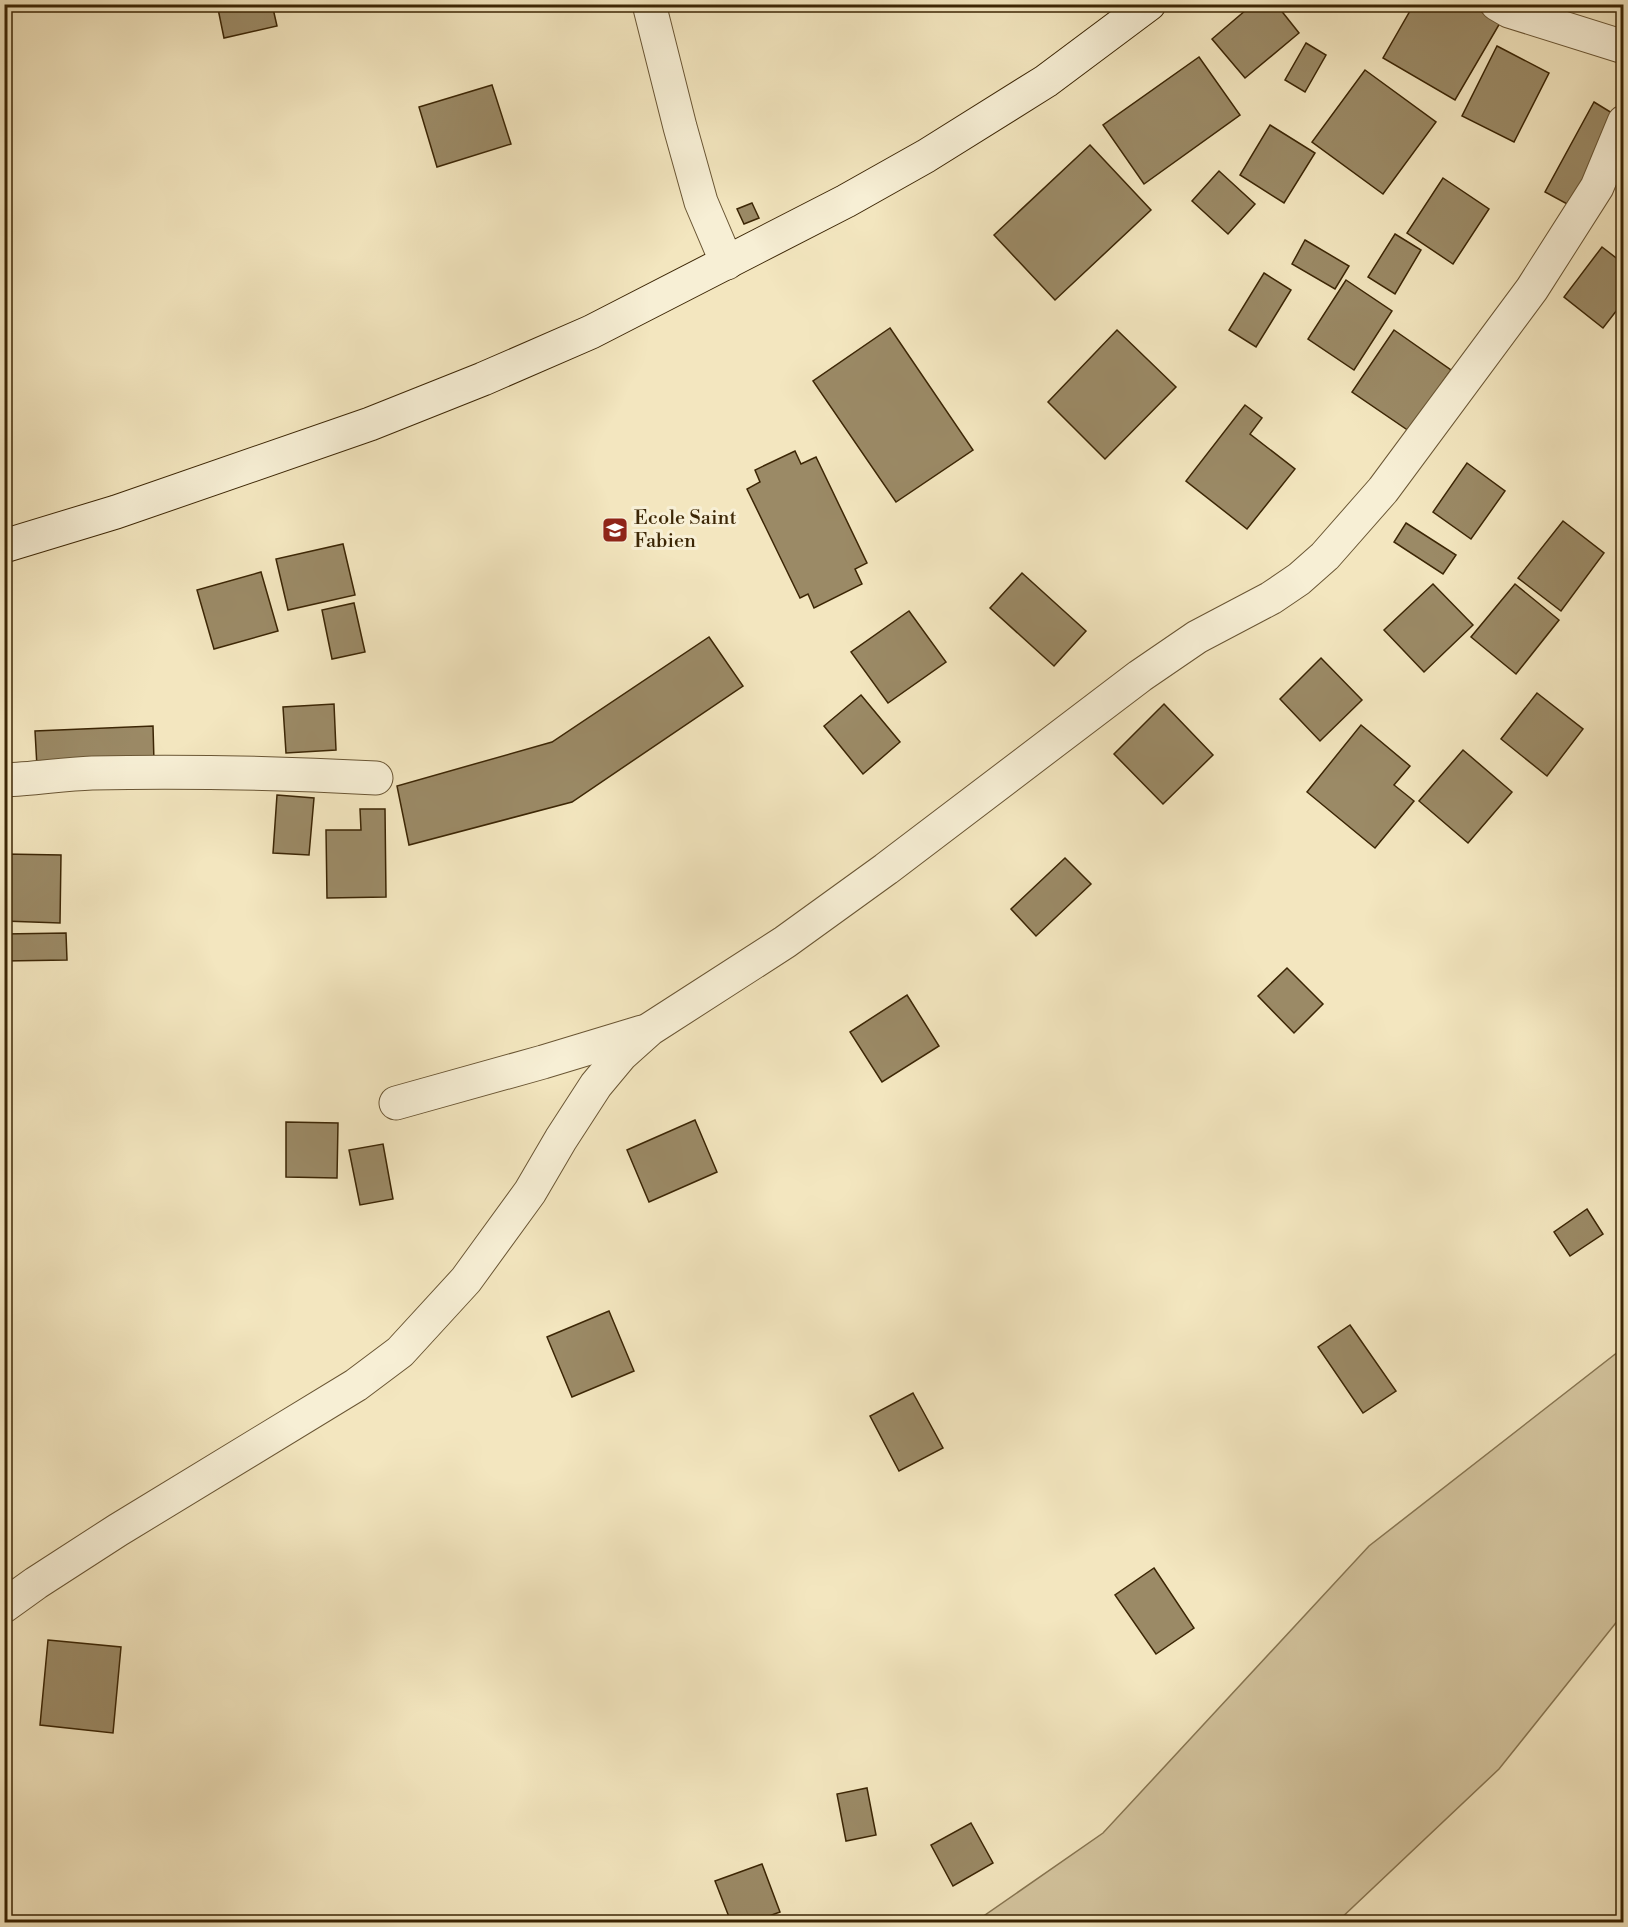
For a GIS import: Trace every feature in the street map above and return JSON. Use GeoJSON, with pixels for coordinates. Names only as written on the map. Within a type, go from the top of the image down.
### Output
{"type":"FeatureCollection","features":[{"type":"Feature","properties":{"kind":"street"},"geometry":{"type":"LineString","coordinates":[[649,4],[680,127],[702,202],[727,263]]}},
{"type":"Feature","properties":{"kind":"street"},"geometry":{"type":"LineString","coordinates":[[4,546],[106,516],[370,424],[483,379],[591,332],[846,201],[926,156],[1046,81],[1149,4]]}},
{"type":"Feature","properties":{"kind":"street"},"geometry":{"type":"LineString","coordinates":[[1497,4],[1509,11],[1623,47]]}},
{"type":"Feature","properties":{"kind":"street"},"geometry":{"type":"LineString","coordinates":[[4,1606],[118,1530],[356,1385],[400,1352],[472,1272],[530,1191],[596,1085],[621,1055],[650,1029],[785,942],[886,869],[1140,676],[1197,638],[1271,598],[1299,579],[1324,556],[1383,490],[1532,289],[1597,187],[1623,122]]}},
{"type":"Feature","properties":{"kind":"street"},"geometry":{"type":"LineString","coordinates":[[4,780],[90,773],[175,772],[299,773],[376,778]]}},
{"type":"Feature","properties":{"kind":"street"},"geometry":{"type":"LineString","coordinates":[[396,1103],[650,1029]]}},
{"type":"Feature","properties":{"kind":"shaded area"},"geometry":{"type":"Polygon","coordinates":[[[1623,1348],[1623,1614],[1499,1769],[1337,1922],[975,1922],[1103,1833],[1369,1546],[1623,1348]]]}},
{"type":"Feature","properties":{"kind":"building"},"geometry":{"type":"Polygon","coordinates":[[[217,4],[272,4],[277,26],[224,38],[217,4]]]}},
{"type":"Feature","properties":{"kind":"building"},"geometry":{"type":"Polygon","coordinates":[[[1253,4],[1276,4],[1299,33],[1245,78],[1212,39],[1253,4]]]}},
{"type":"Feature","properties":{"kind":"building"},"geometry":{"type":"Polygon","coordinates":[[[1414,4],[1469,4],[1500,23],[1455,100],[1383,58],[1414,4]]]}},
{"type":"Feature","properties":{"kind":"building"},"geometry":{"type":"Polygon","coordinates":[[[1306,43],[1326,55],[1305,92],[1285,80],[1306,43]]]}},
{"type":"Feature","properties":{"kind":"building"},"geometry":{"type":"Polygon","coordinates":[[[1497,46],[1549,73],[1514,142],[1462,116],[1497,46]]]}},
{"type":"Feature","properties":{"kind":"building"},"geometry":{"type":"Polygon","coordinates":[[[1199,57],[1240,115],[1144,184],[1103,125],[1199,57]]]}},
{"type":"Feature","properties":{"kind":"building"},"geometry":{"type":"Polygon","coordinates":[[[1365,70],[1436,122],[1383,194],[1312,142],[1365,70]]]}},
{"type":"Feature","properties":{"kind":"building"},"geometry":{"type":"Polygon","coordinates":[[[492,85],[511,144],[437,167],[419,107],[492,85]]]}},
{"type":"Feature","properties":{"kind":"building"},"geometry":{"type":"Polygon","coordinates":[[[1594,102],[1617,116],[1569,205],[1545,192],[1594,102]]]}},
{"type":"Feature","properties":{"kind":"building"},"geometry":{"type":"Polygon","coordinates":[[[1270,125],[1315,153],[1284,203],[1240,175],[1270,125]]]}},
{"type":"Feature","properties":{"kind":"building"},"geometry":{"type":"Polygon","coordinates":[[[1090,145],[1151,210],[1055,300],[994,235],[1090,145]]]}},
{"type":"Feature","properties":{"kind":"building"},"geometry":{"type":"Polygon","coordinates":[[[1219,171],[1255,204],[1228,234],[1192,201],[1219,171]]]}},
{"type":"Feature","properties":{"kind":"building"},"geometry":{"type":"Polygon","coordinates":[[[1443,178],[1489,209],[1453,264],[1407,233],[1443,178]]]}},
{"type":"Feature","properties":{"kind":"building"},"geometry":{"type":"Polygon","coordinates":[[[752,203],[759,218],[744,224],[737,209],[752,203]]]}},
{"type":"Feature","properties":{"kind":"building"},"geometry":{"type":"Polygon","coordinates":[[[1395,234],[1421,250],[1395,294],[1368,277],[1395,234]]]}},
{"type":"Feature","properties":{"kind":"building"},"geometry":{"type":"Polygon","coordinates":[[[1305,240],[1349,266],[1335,289],[1292,264],[1305,240]]]}},
{"type":"Feature","properties":{"kind":"building"},"geometry":{"type":"Polygon","coordinates":[[[1602,247],[1624,264],[1624,301],[1603,328],[1564,297],[1602,247]]]}},
{"type":"Feature","properties":{"kind":"building"},"geometry":{"type":"Polygon","coordinates":[[[1264,273],[1291,290],[1256,347],[1229,330],[1264,273]]]}},
{"type":"Feature","properties":{"kind":"building"},"geometry":{"type":"Polygon","coordinates":[[[1346,280],[1392,311],[1354,370],[1308,339],[1346,280]]]}},
{"type":"Feature","properties":{"kind":"building"},"geometry":{"type":"Polygon","coordinates":[[[890,328],[973,450],[896,502],[813,381],[890,328]]]}},
{"type":"Feature","properties":{"kind":"building"},"geometry":{"type":"Polygon","coordinates":[[[1117,330],[1176,387],[1105,459],[1048,402],[1117,330]]]}},
{"type":"Feature","properties":{"kind":"building"},"geometry":{"type":"Polygon","coordinates":[[[1394,330],[1451,370],[1409,431],[1352,392],[1394,330]]]}},
{"type":"Feature","properties":{"kind":"building"},"geometry":{"type":"Polygon","coordinates":[[[1245,405],[1262,418],[1250,434],[1295,469],[1247,529],[1186,481],[1245,405]]]}},
{"type":"Feature","properties":{"kind":"building"},"geometry":{"type":"Polygon","coordinates":[[[795,451],[801,464],[816,457],[867,563],[855,569],[862,584],[814,608],[808,594],[800,598],[747,489],[760,482],[755,470],[795,451]]]}},
{"type":"Feature","properties":{"kind":"building"},"geometry":{"type":"Polygon","coordinates":[[[1467,463],[1505,491],[1471,539],[1433,512],[1467,463]]]}},
{"type":"Feature","properties":{"kind":"building"},"geometry":{"type":"Polygon","coordinates":[[[1563,521],[1604,553],[1561,611],[1518,578],[1563,521]]]}},
{"type":"Feature","properties":{"kind":"building"},"geometry":{"type":"Polygon","coordinates":[[[1406,523],[1456,555],[1443,574],[1394,542],[1406,523]]]}},
{"type":"Feature","properties":{"kind":"building"},"geometry":{"type":"Polygon","coordinates":[[[343,544],[355,595],[288,610],[276,559],[343,544]]]}},
{"type":"Feature","properties":{"kind":"building"},"geometry":{"type":"Polygon","coordinates":[[[261,572],[278,631],[214,649],[197,590],[261,572]]]}},
{"type":"Feature","properties":{"kind":"building"},"geometry":{"type":"Polygon","coordinates":[[[1022,573],[1086,631],[1054,666],[990,608],[1022,573]]]}},
{"type":"Feature","properties":{"kind":"building"},"geometry":{"type":"Polygon","coordinates":[[[1433,584],[1473,625],[1424,672],[1384,630],[1433,584]]]}},
{"type":"Feature","properties":{"kind":"building"},"geometry":{"type":"Polygon","coordinates":[[[1515,584],[1559,620],[1516,674],[1471,637],[1515,584]]]}},
{"type":"Feature","properties":{"kind":"building"},"geometry":{"type":"Polygon","coordinates":[[[354,603],[365,652],[332,659],[322,610],[354,603]]]}},
{"type":"Feature","properties":{"kind":"building"},"geometry":{"type":"Polygon","coordinates":[[[909,611],[946,662],[888,703],[851,652],[909,611]]]}},
{"type":"Feature","properties":{"kind":"building"},"geometry":{"type":"Polygon","coordinates":[[[709,637],[743,686],[572,802],[409,845],[397,786],[552,742],[709,637]]]}},
{"type":"Feature","properties":{"kind":"building"},"geometry":{"type":"Polygon","coordinates":[[[1321,658],[1362,700],[1320,741],[1280,699],[1321,658]]]}},
{"type":"Feature","properties":{"kind":"building"},"geometry":{"type":"Polygon","coordinates":[[[1537,693],[1583,729],[1547,776],[1501,739],[1537,693]]]}},
{"type":"Feature","properties":{"kind":"building"},"geometry":{"type":"Polygon","coordinates":[[[861,695],[900,742],[863,774],[824,726],[861,695]]]}},
{"type":"Feature","properties":{"kind":"building"},"geometry":{"type":"Polygon","coordinates":[[[334,704],[336,750],[286,753],[283,707],[334,704]]]}},
{"type":"Feature","properties":{"kind":"building"},"geometry":{"type":"Polygon","coordinates":[[[1164,704],[1213,755],[1163,804],[1114,754],[1164,704]]]}},
{"type":"Feature","properties":{"kind":"building"},"geometry":{"type":"Polygon","coordinates":[[[1361,725],[1410,766],[1394,785],[1414,801],[1375,848],[1307,792],[1361,725]]]}},
{"type":"Feature","properties":{"kind":"building"},"geometry":{"type":"Polygon","coordinates":[[[153,726],[154,762],[37,767],[35,731],[153,726]]]}},
{"type":"Feature","properties":{"kind":"building"},"geometry":{"type":"Polygon","coordinates":[[[1463,750],[1512,792],[1468,843],[1419,801],[1463,750]]]}},
{"type":"Feature","properties":{"kind":"building"},"geometry":{"type":"Polygon","coordinates":[[[277,795],[314,798],[309,855],[273,853],[277,795]]]}},
{"type":"Feature","properties":{"kind":"building"},"geometry":{"type":"Polygon","coordinates":[[[360,809],[385,809],[386,897],[327,898],[326,830],[361,830],[360,809]]]}},
{"type":"Feature","properties":{"kind":"building"},"geometry":{"type":"Polygon","coordinates":[[[4,854],[61,855],[60,923],[4,921],[4,854]]]}},
{"type":"Feature","properties":{"kind":"building"},"geometry":{"type":"Polygon","coordinates":[[[1065,858],[1091,884],[1036,936],[1011,909],[1065,858]]]}},
{"type":"Feature","properties":{"kind":"building"},"geometry":{"type":"Polygon","coordinates":[[[66,933],[67,960],[4,961],[4,934],[66,933]]]}},
{"type":"Feature","properties":{"kind":"building"},"geometry":{"type":"Polygon","coordinates":[[[1287,968],[1323,1004],[1294,1033],[1258,996],[1287,968]]]}},
{"type":"Feature","properties":{"kind":"building"},"geometry":{"type":"Polygon","coordinates":[[[907,995],[939,1046],[882,1082],[850,1032],[907,995]]]}},
{"type":"Feature","properties":{"kind":"building"},"geometry":{"type":"Polygon","coordinates":[[[695,1120],[717,1172],[649,1202],[627,1150],[695,1120]]]}},
{"type":"Feature","properties":{"kind":"building"},"geometry":{"type":"Polygon","coordinates":[[[286,1122],[338,1123],[337,1178],[286,1177],[286,1122]]]}},
{"type":"Feature","properties":{"kind":"building"},"geometry":{"type":"Polygon","coordinates":[[[383,1144],[393,1199],[360,1205],[349,1150],[383,1144]]]}},
{"type":"Feature","properties":{"kind":"building"},"geometry":{"type":"Polygon","coordinates":[[[1587,1209],[1603,1234],[1570,1256],[1554,1232],[1587,1209]]]}},
{"type":"Feature","properties":{"kind":"building"},"geometry":{"type":"Polygon","coordinates":[[[609,1311],[634,1371],[572,1397],[547,1337],[609,1311]]]}},
{"type":"Feature","properties":{"kind":"building"},"geometry":{"type":"Polygon","coordinates":[[[1350,1325],[1396,1391],[1363,1413],[1318,1347],[1350,1325]]]}},
{"type":"Feature","properties":{"kind":"building"},"geometry":{"type":"Polygon","coordinates":[[[913,1393],[943,1448],[899,1471],[870,1416],[913,1393]]]}},
{"type":"Feature","properties":{"kind":"building"},"geometry":{"type":"Polygon","coordinates":[[[1154,1568],[1194,1628],[1156,1654],[1115,1595],[1154,1568]]]}},
{"type":"Feature","properties":{"kind":"building"},"geometry":{"type":"Polygon","coordinates":[[[48,1640],[121,1647],[113,1733],[40,1725],[48,1640]]]}},
{"type":"Feature","properties":{"kind":"building"},"geometry":{"type":"Polygon","coordinates":[[[867,1788],[876,1835],[846,1841],[837,1794],[867,1788]]]}},
{"type":"Feature","properties":{"kind":"building"},"geometry":{"type":"Polygon","coordinates":[[[971,1823],[993,1863],[953,1886],[931,1845],[971,1823]]]}},
{"type":"Feature","properties":{"kind":"building"},"geometry":{"type":"Polygon","coordinates":[[[762,1864],[780,1912],[752,1922],[731,1922],[715,1881],[762,1864]]]}},
{"type":"Feature","properties":{"kind":"place","name":"Ecole Saint Fabien"},"geometry":{"type":"Point","coordinates":[615,530]}}]}
